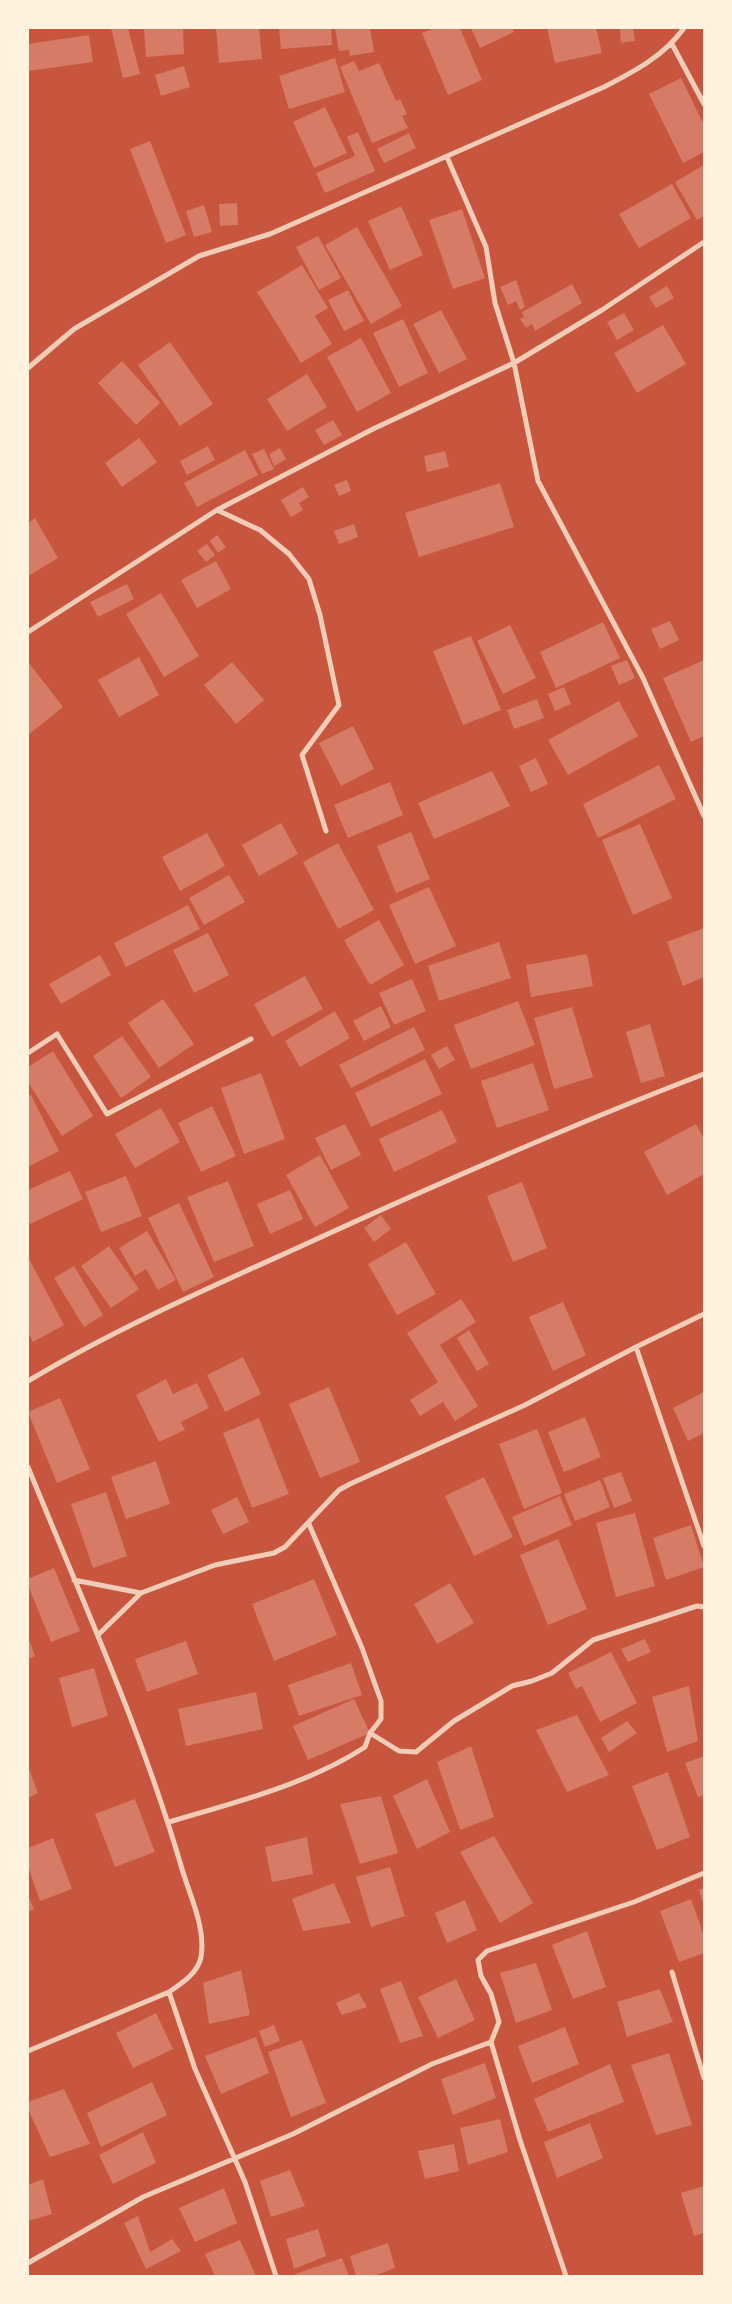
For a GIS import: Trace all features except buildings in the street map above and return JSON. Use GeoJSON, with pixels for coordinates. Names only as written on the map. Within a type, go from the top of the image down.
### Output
{"type":"FeatureCollection","features":[{"type":"Feature","properties":{"kind":"street"},"geometry":{"type":"LineString","coordinates":[[28,368],[74,329],[199,256],[270,234],[604,87],[643,66],[672,44],[684,28]]}},
{"type":"Feature","properties":{"kind":"street"},"geometry":{"type":"LineString","coordinates":[[672,44],[704,104]]}},
{"type":"Feature","properties":{"kind":"street"},"geometry":{"type":"LineString","coordinates":[[446,157],[486,247],[495,303],[514,363],[538,481],[643,678],[704,816]]}},
{"type":"Feature","properties":{"kind":"street"},"geometry":{"type":"LineString","coordinates":[[28,632],[218,510],[373,429],[514,363],[602,310],[704,242]]}},
{"type":"Feature","properties":{"kind":"street"},"geometry":{"type":"LineString","coordinates":[[218,510],[260,530],[289,554],[309,579],[320,614],[339,706],[302,755],[326,831]]}},
{"type":"Feature","properties":{"kind":"street"},"geometry":{"type":"LineString","coordinates":[[28,1053],[57,1034],[107,1114],[251,1039]]}},
{"type":"Feature","properties":{"kind":"street"},"geometry":{"type":"LineString","coordinates":[[28,1381],[144,1317],[457,1174],[618,1107],[704,1074]]}},
{"type":"Feature","properties":{"kind":"street"},"geometry":{"type":"LineString","coordinates":[[99,1634],[141,1593],[215,1565],[274,1553],[285,1547],[309,1524],[339,1490],[525,1405],[704,1314]]}},
{"type":"Feature","properties":{"kind":"street"},"geometry":{"type":"LineString","coordinates":[[636,1347],[704,1546]]}},
{"type":"Feature","properties":{"kind":"street"},"geometry":{"type":"LineString","coordinates":[[28,1467],[74,1580],[99,1634],[168,1822],[201,1933],[201,1957],[196,1968],[184,1982],[169,1992],[28,2051]]}},
{"type":"Feature","properties":{"kind":"street"},"geometry":{"type":"LineString","coordinates":[[168,1822],[255,1796],[350,1757],[366,1747],[370,1733],[382,1719],[381,1700],[362,1648],[309,1524]]}},
{"type":"Feature","properties":{"kind":"street"},"geometry":{"type":"LineString","coordinates":[[74,1580],[141,1593]]}},
{"type":"Feature","properties":{"kind":"street"},"geometry":{"type":"LineString","coordinates":[[370,1733],[399,1751],[416,1752],[454,1721],[512,1686],[552,1673],[593,1640],[697,1606],[704,1608]]}},
{"type":"Feature","properties":{"kind":"street"},"geometry":{"type":"LineString","coordinates":[[566,2276],[520,2140],[491,2042],[499,2022],[491,1994],[481,1976],[478,1960],[487,1951],[634,1902],[704,1873]]}},
{"type":"Feature","properties":{"kind":"street"},"geometry":{"type":"LineString","coordinates":[[672,1972],[704,2078]]}},
{"type":"Feature","properties":{"kind":"street"},"geometry":{"type":"LineString","coordinates":[[169,1992],[195,2069],[244,2182],[276,2276]]}},
{"type":"Feature","properties":{"kind":"street"},"geometry":{"type":"LineString","coordinates":[[28,2263],[143,2197],[234,2157],[293,2134],[432,2064],[491,2042]]}}]}
